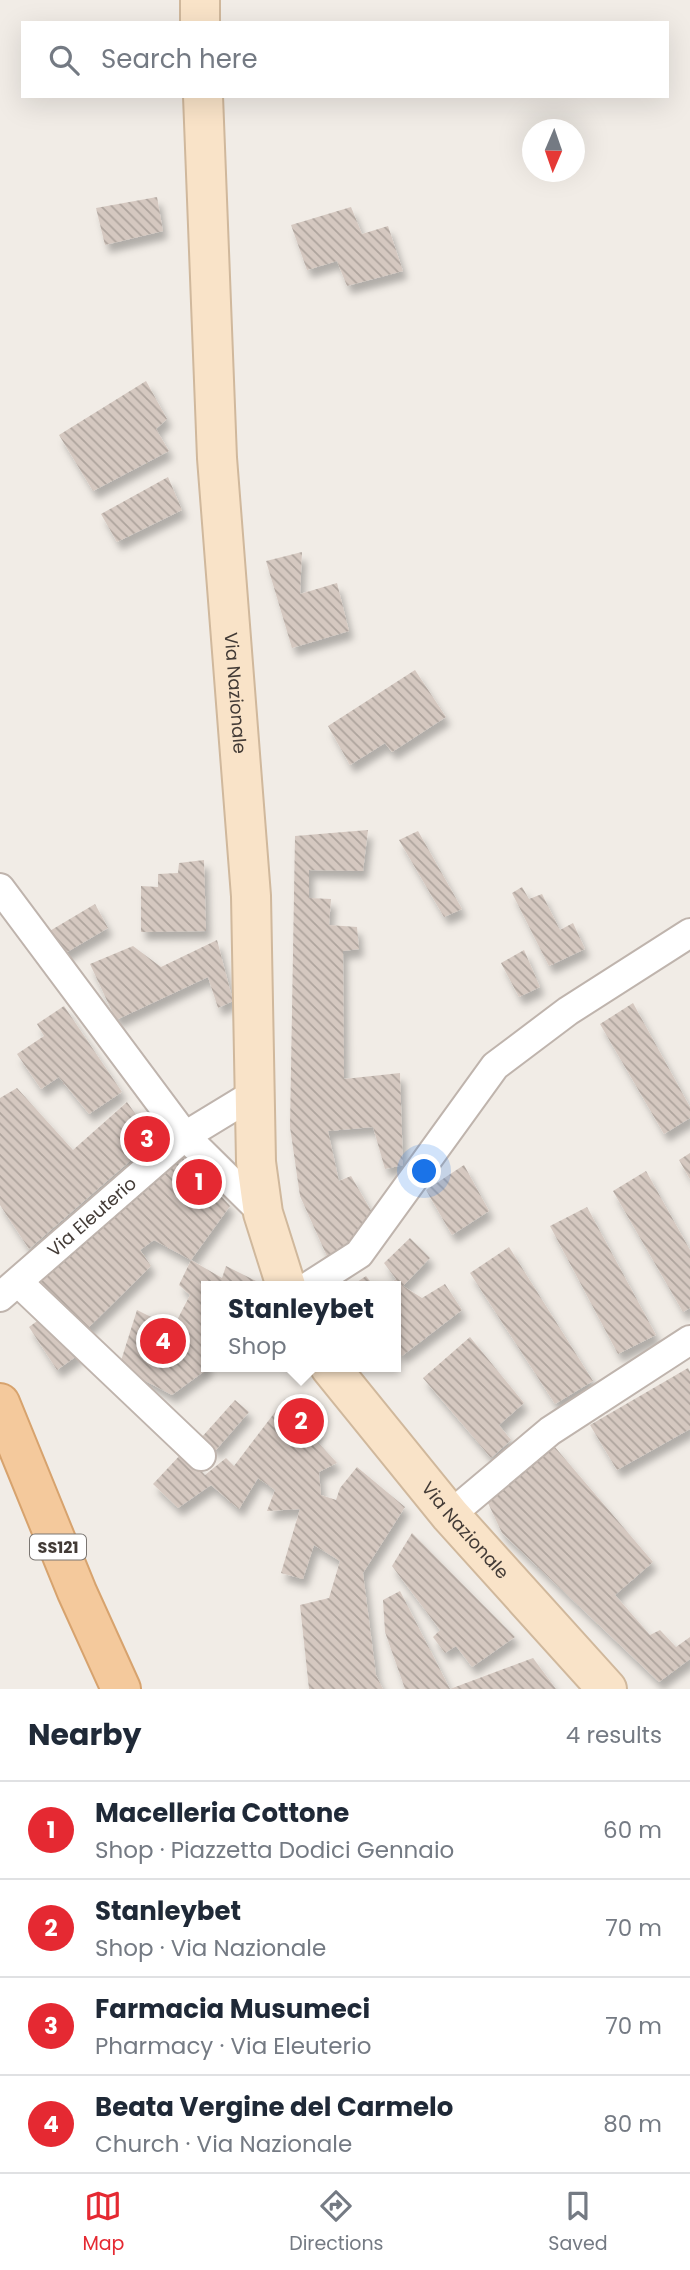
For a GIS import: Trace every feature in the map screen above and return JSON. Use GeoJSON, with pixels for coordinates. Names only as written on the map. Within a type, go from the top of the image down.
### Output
{"type":"FeatureCollection","features":[{"type":"Feature","properties":{"kind":"main road"},"geometry":{"type":"LineString","coordinates":[[200,0],[200,21]]}},
{"type":"Feature","properties":{"kind":"main road","name":"Via Nazionale"},"geometry":{"type":"LineString","coordinates":[[203,98],[217,458],[251,896],[256,1162],[263,1213],[284,1281]]}},
{"type":"Feature","properties":{"kind":"main road","name":"Via Nazionale"},"geometry":{"type":"LineString","coordinates":[[334,1372],[450,1515],[607,1689]]}},
{"type":"Feature","properties":{"kind":"main road","name":"SS121"},"geometry":{"type":"LineString","coordinates":[[0,1403],[77,1592],[121,1689]]}},
{"type":"Feature","properties":{"kind":"street"},"geometry":{"type":"LineString","coordinates":[[0,888],[185,1136],[263,1213]]}},
{"type":"Feature","properties":{"kind":"street"},"geometry":{"type":"LineString","coordinates":[[317,1281],[359,1254],[495,1066],[568,1011],[690,933]]}},
{"type":"Feature","properties":{"kind":"street","name":"Via Eleuterio"},"geometry":{"type":"LineString","coordinates":[[9,1290],[185,1136],[254,1094]]}},
{"type":"Feature","properties":{"kind":"street"},"geometry":{"type":"LineString","coordinates":[[9,1290],[201,1456]]}},
{"type":"Feature","properties":{"kind":"street"},"geometry":{"type":"LineString","coordinates":[[450,1515],[550,1432],[690,1340]]}},
{"type":"Feature","properties":{"kind":"building"},"geometry":{"type":"Polygon","coordinates":[[[157,197],[163,231],[105,245],[96,208],[157,197]]]}},
{"type":"Feature","properties":{"kind":"building"},"geometry":{"type":"Polygon","coordinates":[[[351,207],[362,234],[388,226],[403,271],[347,286],[337,261],[307,270],[291,225],[351,207]]]}},
{"type":"Feature","properties":{"kind":"building"},"geometry":{"type":"Polygon","coordinates":[[[146,381],[167,419],[156,429],[169,451],[93,491],[59,435],[146,381]]]}},
{"type":"Feature","properties":{"kind":"building"},"geometry":{"type":"Polygon","coordinates":[[[168,477],[182,510],[117,542],[101,514],[168,477]]]}},
{"type":"Feature","properties":{"kind":"building"},"geometry":{"type":"Polygon","coordinates":[[[302,552],[300,594],[337,583],[349,631],[292,648],[266,561],[302,552]]]}},
{"type":"Feature","properties":{"kind":"building"},"geometry":{"type":"Polygon","coordinates":[[[415,670],[446,717],[392,752],[385,743],[350,765],[328,726],[415,670]]]}},
{"type":"Feature","properties":{"kind":"building"},"geometry":{"type":"Polygon","coordinates":[[[368,830],[363,871],[309,870],[309,898],[331,899],[329,925],[357,927],[359,949],[343,951],[344,1079],[400,1073],[403,1165],[385,1169],[373,1127],[328,1131],[339,1181],[351,1176],[377,1221],[330,1263],[300,1196],[290,1127],[295,836],[368,830]]]}},
{"type":"Feature","properties":{"kind":"building"},"geometry":{"type":"Polygon","coordinates":[[[418,831],[462,909],[444,917],[399,840],[418,831]]]}},
{"type":"Feature","properties":{"kind":"building"},"geometry":{"type":"Polygon","coordinates":[[[204,860],[206,931],[141,932],[141,886],[158,887],[158,874],[178,873],[179,863],[204,860]]]}},
{"type":"Feature","properties":{"kind":"building"},"geometry":{"type":"Polygon","coordinates":[[[522,887],[529,899],[542,894],[560,930],[573,923],[585,949],[549,966],[512,893],[522,887]]]}},
{"type":"Feature","properties":{"kind":"building"},"geometry":{"type":"Polygon","coordinates":[[[95,904],[108,928],[62,955],[48,932],[95,904]]]}},
{"type":"Feature","properties":{"kind":"building"},"geometry":{"type":"Polygon","coordinates":[[[217,940],[233,1001],[218,1008],[208,977],[116,1020],[90,964],[133,946],[161,967],[217,940]]]}},
{"type":"Feature","properties":{"kind":"building"},"geometry":{"type":"Polygon","coordinates":[[[524,950],[540,987],[519,997],[501,963],[524,950]]]}},
{"type":"Feature","properties":{"kind":"building"},"geometry":{"type":"Polygon","coordinates":[[[633,1003],[690,1107],[690,1118],[664,1134],[600,1024],[633,1003]]]}},
{"type":"Feature","properties":{"kind":"building"},"geometry":{"type":"Polygon","coordinates":[[[64,1006],[122,1092],[89,1114],[59,1077],[41,1089],[17,1054],[44,1036],[37,1024],[64,1006]]]}},
{"type":"Feature","properties":{"kind":"building"},"geometry":{"type":"Polygon","coordinates":[[[17,1088],[73,1150],[127,1102],[154,1140],[29,1249],[0,1205],[0,1098],[17,1088]]]}},
{"type":"Feature","properties":{"kind":"building"},"geometry":{"type":"Polygon","coordinates":[[[182,1152],[230,1206],[191,1260],[154,1240],[140,1250],[151,1266],[85,1331],[37,1281],[182,1152]]]}},
{"type":"Feature","properties":{"kind":"building"},"geometry":{"type":"Polygon","coordinates":[[[690,1153],[690,1179],[679,1160],[690,1153]]]}},
{"type":"Feature","properties":{"kind":"building"},"geometry":{"type":"Polygon","coordinates":[[[464,1165],[489,1211],[452,1235],[426,1190],[464,1165]]]}},
{"type":"Feature","properties":{"kind":"building"},"geometry":{"type":"Polygon","coordinates":[[[646,1171],[690,1250],[690,1308],[683,1312],[613,1191],[646,1171]]]}},
{"type":"Feature","properties":{"kind":"building"},"geometry":{"type":"Polygon","coordinates":[[[587,1207],[656,1335],[618,1354],[550,1226],[587,1207]]]}},
{"type":"Feature","properties":{"kind":"building"},"geometry":{"type":"Polygon","coordinates":[[[410,1238],[430,1258],[403,1286],[422,1298],[445,1284],[462,1310],[402,1356],[401,1281],[394,1281],[396,1279],[384,1263],[410,1238]]]}},
{"type":"Feature","properties":{"kind":"building"},"geometry":{"type":"Polygon","coordinates":[[[509,1247],[593,1381],[555,1404],[470,1273],[509,1247]]]}},
{"type":"Feature","properties":{"kind":"building"},"geometry":{"type":"Polygon","coordinates":[[[191,1260],[222,1278],[226,1266],[256,1281],[201,1281],[201,1372],[203,1372],[172,1395],[119,1367],[137,1310],[173,1328],[190,1295],[179,1285],[191,1260]]]}},
{"type":"Feature","properties":{"kind":"building"},"geometry":{"type":"Polygon","coordinates":[[[44,1316],[81,1353],[57,1370],[29,1327],[44,1316]]]}},
{"type":"Feature","properties":{"kind":"building"},"geometry":{"type":"Polygon","coordinates":[[[470,1337],[524,1403],[499,1425],[511,1440],[491,1458],[423,1378],[470,1337]]]}},
{"type":"Feature","properties":{"kind":"building"},"geometry":{"type":"Polygon","coordinates":[[[688,1368],[690,1429],[617,1470],[590,1425],[688,1368]]]}},
{"type":"Feature","properties":{"kind":"building"},"geometry":{"type":"Polygon","coordinates":[[[285,1399],[318,1427],[313,1437],[337,1463],[319,1472],[321,1495],[336,1500],[340,1488],[357,1467],[405,1507],[363,1573],[376,1675],[383,1689],[309,1689],[300,1605],[329,1598],[340,1561],[314,1545],[303,1579],[281,1573],[300,1509],[267,1511],[275,1490],[258,1478],[239,1509],[211,1485],[178,1508],[153,1484],[183,1452],[205,1475],[226,1458],[234,1466],[285,1399]]]}},
{"type":"Feature","properties":{"kind":"building"},"geometry":{"type":"Polygon","coordinates":[[[235,1400],[249,1412],[216,1450],[201,1438],[235,1400]]]}},
{"type":"Feature","properties":{"kind":"building"},"geometry":{"type":"Polygon","coordinates":[[[554,1446],[653,1562],[615,1595],[650,1635],[660,1630],[676,1647],[690,1637],[690,1659],[659,1682],[502,1533],[488,1503],[554,1446]]]}},
{"type":"Feature","properties":{"kind":"building"},"geometry":{"type":"Polygon","coordinates":[[[412,1533],[515,1637],[472,1667],[456,1646],[445,1653],[433,1637],[440,1630],[392,1566],[412,1533]]]}},
{"type":"Feature","properties":{"kind":"building"},"geometry":{"type":"Polygon","coordinates":[[[400,1591],[450,1689],[405,1689],[385,1632],[383,1600],[400,1591]]]}},
{"type":"Feature","properties":{"kind":"building"},"geometry":{"type":"Polygon","coordinates":[[[533,1658],[556,1689],[450,1689],[533,1658]]]}},
{"type":"Feature","properties":{"kind":"place","name":"Farmacia Musumeci"},"geometry":{"type":"Point","coordinates":[147,1139]}},
{"type":"Feature","properties":{"kind":"place","name":"Macelleria Cottone"},"geometry":{"type":"Point","coordinates":[199,1182]}},
{"type":"Feature","properties":{"kind":"place","name":"Beata Vergine del Carmelo"},"geometry":{"type":"Point","coordinates":[163,1341]}},
{"type":"Feature","properties":{"kind":"place","name":"Stanleybet"},"geometry":{"type":"Point","coordinates":[301,1421]}}]}
